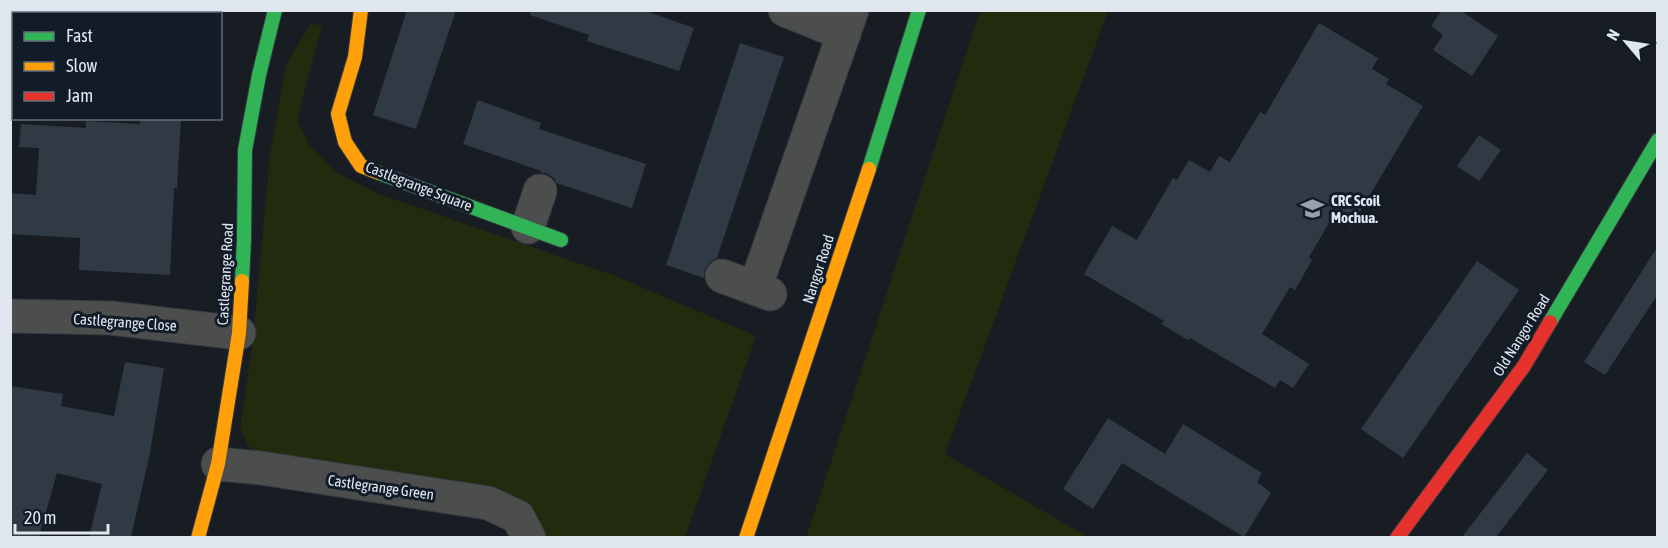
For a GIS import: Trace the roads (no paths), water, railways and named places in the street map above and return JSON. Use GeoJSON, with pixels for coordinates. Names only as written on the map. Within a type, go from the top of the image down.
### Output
{"type":"FeatureCollection","features":[{"type":"Feature","properties":{"kind":"street","name":"Castlegrange Road"},"geometry":{"type":"LineString","coordinates":[[198,537],[218,464],[239,333],[244,240],[245,150],[259,75],[275,10]]}},
{"type":"Feature","properties":{"kind":"street","name":"Castlegrange Square"},"geometry":{"type":"LineString","coordinates":[[361,10],[355,57],[338,114],[345,142],[361,166],[561,240]]}},
{"type":"Feature","properties":{"kind":"street"},"geometry":{"type":"LineString","coordinates":[[722,276],[762,291],[848,22],[785,10]]}},
{"type":"Feature","properties":{"kind":"street","name":"Nangor Road"},"geometry":{"type":"LineString","coordinates":[[747,537],[920,10]]}},
{"type":"Feature","properties":{"kind":"street","name":"Old Nangor Road"},"geometry":{"type":"LineString","coordinates":[[1397,537],[1524,366],[1658,140]]}},
{"type":"Feature","properties":{"kind":"street"},"geometry":{"type":"LineString","coordinates":[[528,227],[540,191]]}},
{"type":"Feature","properties":{"kind":"street","name":"Castlegrange Close"},"geometry":{"type":"LineString","coordinates":[[10,316],[111,318],[239,333]]}},
{"type":"Feature","properties":{"kind":"street","name":"Castlegrange Green"},"geometry":{"type":"LineString","coordinates":[[218,464],[261,468],[488,503],[518,517],[528,537]]}},
{"type":"Feature","properties":{"kind":"place","name":"CRC Scoil Mochua."},"geometry":{"type":"Point","coordinates":[1313,209]}}]}
